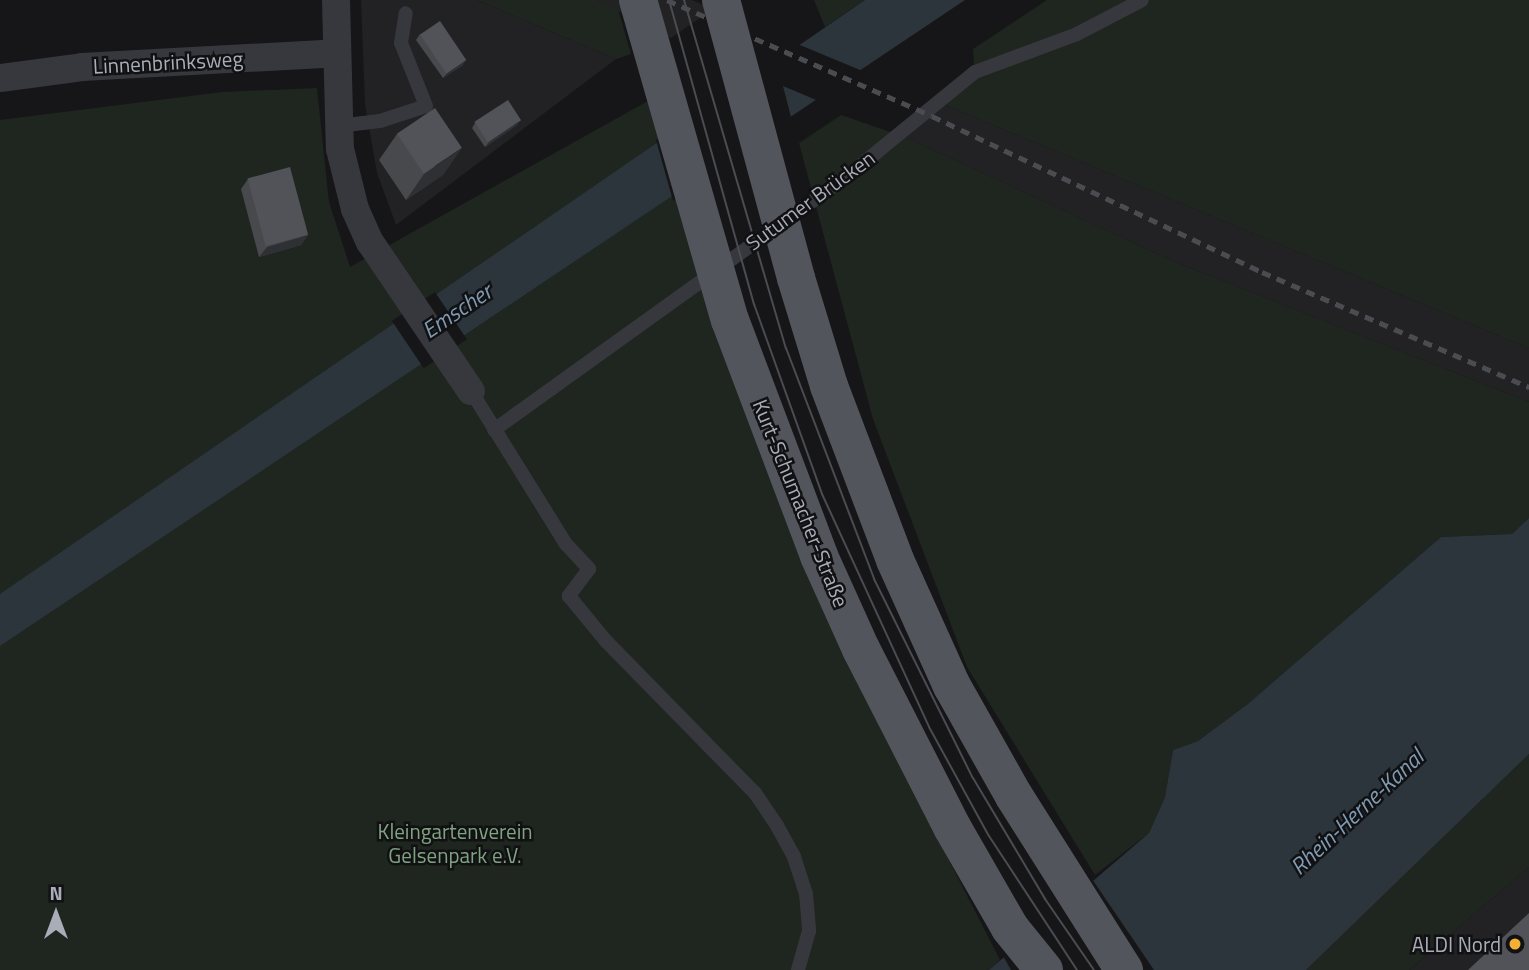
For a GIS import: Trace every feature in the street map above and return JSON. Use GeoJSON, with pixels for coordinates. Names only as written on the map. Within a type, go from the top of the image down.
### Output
{"type":"FeatureCollection","features":[{"type":"Feature","properties":{"kind":"main road","name":"Kurt-Schumacher-Straße"},"geometry":{"type":"LineString","coordinates":[[638,0],[730,320],[820,556],[907,742],[1010,928],[1044,970]]}},
{"type":"Feature","properties":{"kind":"main road"},"geometry":{"type":"LineString","coordinates":[[726,9],[796,278],[829,386],[901,573],[951,686],[1066,881],[1124,970]]}},
{"type":"Feature","properties":{"kind":"street"},"geometry":{"type":"LineString","coordinates":[[336,0],[338,126],[342,173],[355,209],[390,272],[471,391]]}},
{"type":"Feature","properties":{"kind":"street","name":"Linnenbrinksweg"},"geometry":{"type":"LineString","coordinates":[[0,78],[82,67],[337,53]]}},
{"type":"Feature","properties":{"kind":"lane","name":"Sutumer Brücken"},"geometry":{"type":"LineString","coordinates":[[494,430],[845,178],[975,72],[1077,34],[1142,0]]}},
{"type":"Feature","properties":{"kind":"lane"},"geometry":{"type":"LineString","coordinates":[[338,126],[380,121],[426,106],[401,43],[406,13]]}},
{"type":"Feature","properties":{"kind":"lane"},"geometry":{"type":"LineString","coordinates":[[471,391],[566,544],[589,569],[569,596],[605,640],[755,793],[794,857],[806,894],[809,931],[798,970]]}},
{"type":"Feature","properties":{"kind":"shaded area"},"geometry":{"type":"Polygon","coordinates":[[[361,0],[477,0],[616,59],[396,225],[377,173],[365,104],[361,0]]]}},
{"type":"Feature","properties":{"kind":"shaded area"},"geometry":{"type":"Polygon","coordinates":[[[597,0],[692,0],[713,9],[671,38],[597,0]]]}},
{"type":"Feature","properties":{"kind":"shaded area"},"geometry":{"type":"Polygon","coordinates":[[[945,105],[1529,348],[1529,402],[1175,262],[905,137],[945,105]]]}},
{"type":"Feature","properties":{"kind":"shaded area"},"geometry":{"type":"Polygon","coordinates":[[[1529,867],[1529,970],[1409,970],[1529,867]]]}},
{"type":"Feature","properties":{"kind":"green space"},"geometry":{"type":"Polygon","coordinates":[[[477,0],[597,0],[618,9],[631,54],[616,59],[477,0]]]}},
{"type":"Feature","properties":{"kind":"green space"},"geometry":{"type":"Polygon","coordinates":[[[814,0],[865,0],[825,27],[814,0]]]}},
{"type":"Feature","properties":{"kind":"green space"},"geometry":{"type":"Polygon","coordinates":[[[1047,0],[1529,0],[1529,348],[945,105],[975,81],[973,49],[1047,0]]]}},
{"type":"Feature","properties":{"kind":"green space","name":"Kleingartenverein Gelsenpark e.V."},"geometry":{"type":"Polygon","coordinates":[[[317,88],[329,202],[350,267],[648,101],[835,637],[1000,960],[989,970],[0,970],[0,120],[222,92],[317,88]]]}},
{"type":"Feature","properties":{"kind":"green space"},"geometry":{"type":"Polygon","coordinates":[[[841,115],[905,137],[1175,262],[1529,402],[1529,518],[1512,534],[1441,537],[1249,703],[1198,741],[1173,750],[1165,797],[1149,833],[1095,875],[967,667],[873,419],[799,143],[841,115]]]}},
{"type":"Feature","properties":{"kind":"green space"},"geometry":{"type":"Polygon","coordinates":[[[1529,754],[1529,867],[1409,970],[1306,970],[1529,754]]]}},
{"type":"Feature","properties":{"kind":"water","name":"Emscher"},"geometry":{"type":"Polygon","coordinates":[[[865,0],[965,0],[0,646],[0,594],[865,0]]]}},
{"type":"Feature","properties":{"kind":"water","name":"Rhein-Herne-Kanal"},"geometry":{"type":"Polygon","coordinates":[[[1529,518],[1529,754],[1306,970],[989,970],[1149,833],[1165,797],[1173,750],[1198,741],[1249,703],[1441,537],[1512,534],[1529,518]]]}},
{"type":"Feature","properties":{"kind":"pier"},"geometry":{"type":"Polygon","coordinates":[[[795,43],[865,72],[821,102],[783,86],[792,121],[673,201],[656,140],[795,43]]]}},
{"type":"Feature","properties":{"kind":"pier"},"geometry":{"type":"Polygon","coordinates":[[[435,292],[467,339],[424,368],[392,321],[435,292]]]}},
{"type":"Feature","properties":{"kind":"pier"},"geometry":{"type":"Polygon","coordinates":[[[1090,876],[1154,970],[1011,970],[1002,954],[1090,876]]]}},
{"type":"Feature","properties":{"kind":"building"},"geometry":{"type":"Polygon","coordinates":[[[440,21],[466,60],[446,73],[420,34],[440,21]]]}},
{"type":"Feature","properties":{"kind":"building"},"geometry":{"type":"Polygon","coordinates":[[[508,100],[521,120],[488,142],[474,122],[508,100]]]}},
{"type":"Feature","properties":{"kind":"building"},"geometry":{"type":"Polygon","coordinates":[[[435,108],[462,148],[424,174],[397,134],[435,108]]]}},
{"type":"Feature","properties":{"kind":"building"},"geometry":{"type":"Polygon","coordinates":[[[290,167],[308,235],[266,246],[247,178],[290,167]]]}},
{"type":"Feature","properties":{"kind":"building","name":"ALDI Nord"},"geometry":{"type":"Polygon","coordinates":[[[1529,913],[1529,970],[1468,970],[1529,913]]]}},
{"type":"Feature","properties":{"kind":"tram line"},"geometry":{"type":"LineString","coordinates":[[669,0],[754,304],[822,494],[929,727],[989,836],[1077,970]]}},
{"type":"Feature","properties":{"kind":"tram line"},"geometry":{"type":"LineString","coordinates":[[684,0],[786,348],[874,579],[973,778],[1045,899],[1094,970]]}},
{"type":"Feature","properties":{"kind":"railway"},"geometry":{"type":"LineString","coordinates":[[667,0],[932,116],[1262,272],[1529,387]]}},
{"type":"Feature","properties":{"kind":"place","name":"ALDI Nord"},"geometry":{"type":"Point","coordinates":[1515,944]}}]}
